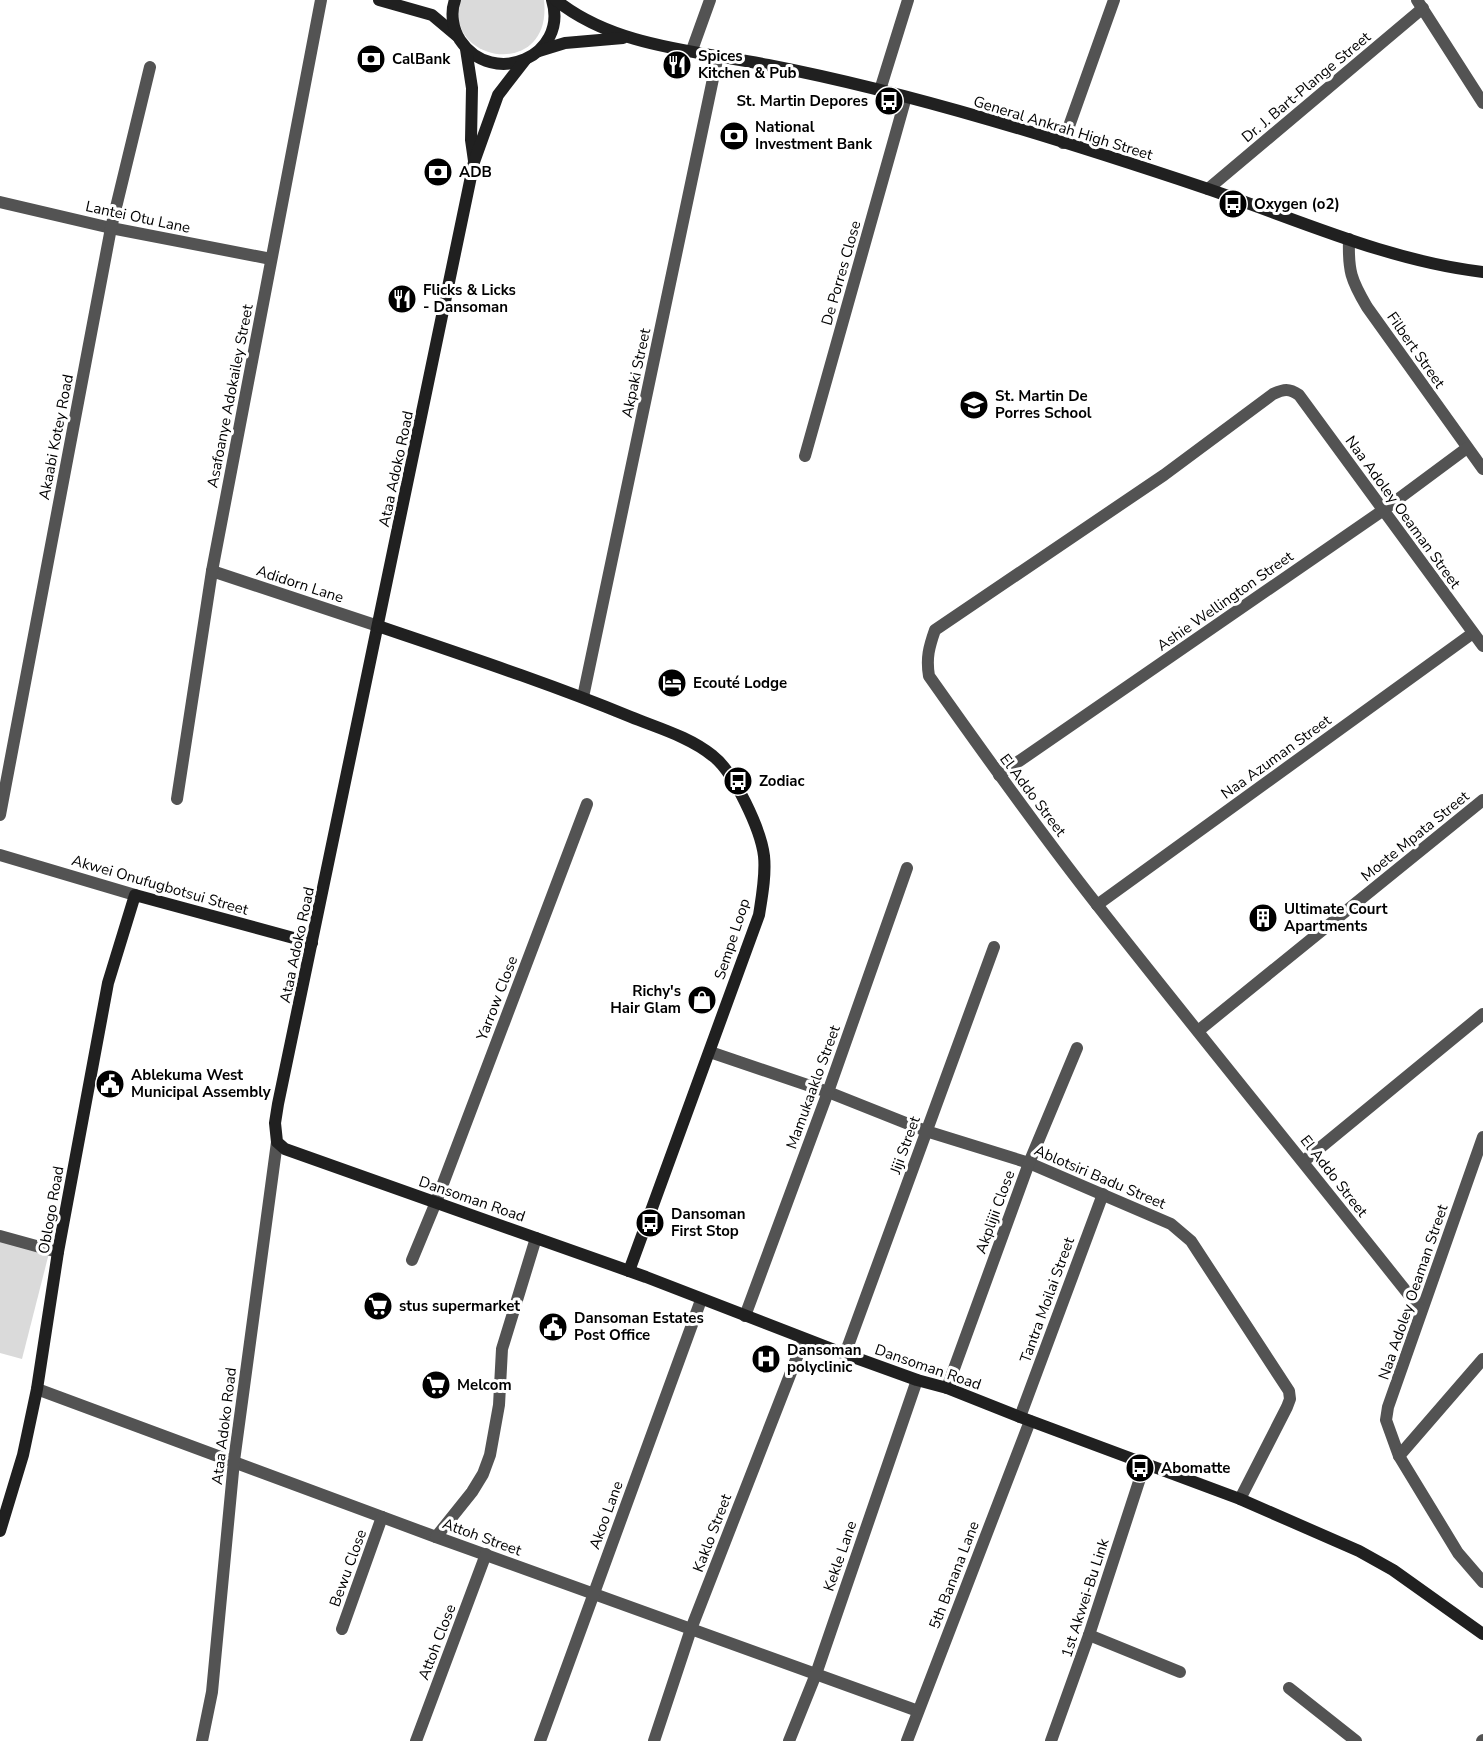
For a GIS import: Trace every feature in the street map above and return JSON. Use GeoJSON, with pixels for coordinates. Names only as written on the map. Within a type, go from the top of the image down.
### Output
{"type":"FeatureCollection","features":[{"type":"Feature","properties":{"kind":"main road"},"geometry":{"type":"LineString","coordinates":[[379,0],[432,15],[457,36],[466,49],[478,59],[494,64],[510,65],[525,60],[539,51],[549,37],[554,21],[554,0]]}},
{"type":"Feature","properties":{"kind":"main road"},"geometry":{"type":"LineString","coordinates":[[455,0],[453,21],[457,36]]}},
{"type":"Feature","properties":{"kind":"main road","name":"General Ankrah High Street"},"geometry":{"type":"LineString","coordinates":[[554,0],[573,14],[627,38],[718,55],[906,97],[1064,143],[1208,189],[1410,259],[1483,272]]}},
{"type":"Feature","properties":{"kind":"main road","name":"General Ankrah High Street"},"geometry":{"type":"LineString","coordinates":[[539,51],[565,43],[627,38]]}},
{"type":"Feature","properties":{"kind":"main road","name":"Ataa Adoko Road"},"geometry":{"type":"LineString","coordinates":[[466,49],[472,88],[471,140],[474,162]]}},
{"type":"Feature","properties":{"kind":"main road","name":"Ataa Adoko Road"},"geometry":{"type":"LineString","coordinates":[[277,1142],[275,1123],[278,1104],[474,162],[498,95],[525,60]]}},
{"type":"Feature","properties":{"kind":"main road","name":"Sempe Loop"},"geometry":{"type":"LineString","coordinates":[[378,626],[583,697],[692,742],[715,757],[739,790],[758,830],[764,857],[759,915],[629,1271]]}},
{"type":"Feature","properties":{"kind":"main road","name":"Akwei Onufugbotsui Street"},"geometry":{"type":"LineString","coordinates":[[135,895],[312,943]]}},
{"type":"Feature","properties":{"kind":"main road","name":"Oblogo Road"},"geometry":{"type":"LineString","coordinates":[[0,1532],[23,1455],[37,1389],[58,1252],[108,983],[135,895]]}},
{"type":"Feature","properties":{"kind":"main road","name":"Dansoman Road"},"geometry":{"type":"LineString","coordinates":[[277,1142],[285,1149],[629,1271],[845,1354],[916,1380],[947,1388],[1240,1499],[1359,1551],[1393,1570],[1482,1630]]}},
{"type":"Feature","properties":{"kind":"street","name":"Asafoanye Adokailey Street"},"geometry":{"type":"LineString","coordinates":[[177,799],[212,571],[321,0]]}},
{"type":"Feature","properties":{"kind":"street"},"geometry":{"type":"LineString","coordinates":[[692,50],[710,0]]}},
{"type":"Feature","properties":{"kind":"street"},"geometry":{"type":"LineString","coordinates":[[880,90],[908,0]]}},
{"type":"Feature","properties":{"kind":"street"},"geometry":{"type":"LineString","coordinates":[[1064,143],[1114,0]]}},
{"type":"Feature","properties":{"kind":"street"},"geometry":{"type":"LineString","coordinates":[[1420,4],[1483,103]]}},
{"type":"Feature","properties":{"kind":"street","name":"Dr. J. Bart-Plange Street"},"geometry":{"type":"LineString","coordinates":[[1208,189],[1420,4]]}},
{"type":"Feature","properties":{"kind":"street","name":"Akpaki Street"},"geometry":{"type":"LineString","coordinates":[[583,697],[718,55]]}},
{"type":"Feature","properties":{"kind":"street","name":"Akaabi Kotey Road"},"geometry":{"type":"LineString","coordinates":[[0,815],[111,228],[150,67]]}},
{"type":"Feature","properties":{"kind":"street","name":"De Porres Close"},"geometry":{"type":"LineString","coordinates":[[805,456],[906,97]]}},
{"type":"Feature","properties":{"kind":"street","name":"Lantei Otu Lane"},"geometry":{"type":"LineString","coordinates":[[0,202],[111,228],[271,259]]}},
{"type":"Feature","properties":{"kind":"street","name":"Filbert Street"},"geometry":{"type":"LineString","coordinates":[[1349,239],[1348,265],[1355,286],[1483,469]]}},
{"type":"Feature","properties":{"kind":"street","name":"El Addo Street"},"geometry":{"type":"LineString","coordinates":[[1299,395],[1291,390],[1273,394],[1164,475],[935,630],[928,648],[927,662],[929,676],[999,775],[1097,905],[1421,1310]]}},
{"type":"Feature","properties":{"kind":"street","name":"Naa Adoley Oeaman Street"},"geometry":{"type":"LineString","coordinates":[[1299,395],[1483,646]]}},
{"type":"Feature","properties":{"kind":"street","name":"Ashie Wellington Street"},"geometry":{"type":"LineString","coordinates":[[999,775],[1382,511],[1467,448]]}},
{"type":"Feature","properties":{"kind":"street","name":"Adidorn Lane"},"geometry":{"type":"LineString","coordinates":[[212,571],[378,626]]}},
{"type":"Feature","properties":{"kind":"street","name":"Naa Azuman Street"},"geometry":{"type":"LineString","coordinates":[[1097,905],[1473,633]]}},
{"type":"Feature","properties":{"kind":"street","name":"Moete Mpata Street"},"geometry":{"type":"LineString","coordinates":[[1198,1031],[1483,800]]}},
{"type":"Feature","properties":{"kind":"street","name":"Yarrow Close"},"geometry":{"type":"LineString","coordinates":[[412,1260],[587,804]]}},
{"type":"Feature","properties":{"kind":"street","name":"Akwei Onufugbotsui Street"},"geometry":{"type":"LineString","coordinates":[[0,855],[135,895]]}},
{"type":"Feature","properties":{"kind":"street","name":"Mamukaaklo Street"},"geometry":{"type":"LineString","coordinates":[[745,1316],[828,1092],[907,868]]}},
{"type":"Feature","properties":{"kind":"street","name":"Jiji Street"},"geometry":{"type":"LineString","coordinates":[[845,1354],[994,947]]}},
{"type":"Feature","properties":{"kind":"street"},"geometry":{"type":"LineString","coordinates":[[1304,1161],[1483,1014]]}},
{"type":"Feature","properties":{"kind":"street","name":"Akplijii Close"},"geometry":{"type":"LineString","coordinates":[[947,1388],[1029,1163],[1077,1048]]}},
{"type":"Feature","properties":{"kind":"street","name":"Ablotsiri Badu Street"},"geometry":{"type":"LineString","coordinates":[[710,1052],[828,1092],[926,1131],[1029,1163],[1171,1224],[1191,1241],[1203,1257],[1289,1391],[1290,1399],[1287,1407],[1240,1499]]}},
{"type":"Feature","properties":{"kind":"street","name":"Naa Adoley Oeaman Street"},"geometry":{"type":"LineString","coordinates":[[1483,1137],[1421,1310],[1388,1407],[1386,1420],[1399,1456],[1458,1553],[1483,1582]]}},
{"type":"Feature","properties":{"kind":"street","name":"Ataa Adoko Road"},"geometry":{"type":"LineString","coordinates":[[202,1741],[212,1692],[234,1461],[277,1142]]}},
{"type":"Feature","properties":{"kind":"street","name":"Tantra Moilai Street"},"geometry":{"type":"LineString","coordinates":[[1025,1419],[1103,1194]]}},
{"type":"Feature","properties":{"kind":"street"},"geometry":{"type":"LineString","coordinates":[[0,1236],[58,1252]]}},
{"type":"Feature","properties":{"kind":"street"},"geometry":{"type":"LineString","coordinates":[[436,1537],[472,1492],[483,1474],[490,1455],[499,1405],[502,1349],[537,1238]]}},
{"type":"Feature","properties":{"kind":"street","name":"Akoo Lane"},"geometry":{"type":"LineString","coordinates":[[540,1741],[701,1300]]}},
{"type":"Feature","properties":{"kind":"street","name":"Kaklo Street"},"geometry":{"type":"LineString","coordinates":[[654,1741],[691,1629],[804,1338]]}},
{"type":"Feature","properties":{"kind":"street"},"geometry":{"type":"LineString","coordinates":[[1399,1456],[1483,1359]]}},
{"type":"Feature","properties":{"kind":"street","name":"Kekle Lane"},"geometry":{"type":"LineString","coordinates":[[789,1741],[816,1674],[916,1380]]}},
{"type":"Feature","properties":{"kind":"street","name":"Attoh Street"},"geometry":{"type":"LineString","coordinates":[[37,1389],[436,1537],[918,1711]]}},
{"type":"Feature","properties":{"kind":"street","name":"5th Banana Lane"},"geometry":{"type":"LineString","coordinates":[[907,1741],[1025,1419]]}},
{"type":"Feature","properties":{"kind":"street","name":"1st Akwei-Bu Link"},"geometry":{"type":"LineString","coordinates":[[1051,1741],[1089,1635],[1145,1463]]}},
{"type":"Feature","properties":{"kind":"street","name":"Bewu Close"},"geometry":{"type":"LineString","coordinates":[[342,1629],[382,1517]]}},
{"type":"Feature","properties":{"kind":"street","name":"Attoh Close"},"geometry":{"type":"LineString","coordinates":[[416,1741],[486,1554]]}},
{"type":"Feature","properties":{"kind":"street"},"geometry":{"type":"LineString","coordinates":[[1089,1635],[1180,1672]]}},
{"type":"Feature","properties":{"kind":"street"},"geometry":{"type":"LineString","coordinates":[[1289,1688],[1356,1741]]}},
{"type":"Feature","properties":{"kind":"shaded area"},"geometry":{"type":"Polygon","coordinates":[[[461,0],[544,0],[542,26],[532,43],[516,52],[498,54],[481,49],[467,38],[459,21],[461,0]]]}},
{"type":"Feature","properties":{"kind":"shaded area"},"geometry":{"type":"Polygon","coordinates":[[[0,1241],[49,1253],[22,1359],[0,1353],[0,1241]]]}},
{"type":"Feature","properties":{"kind":"place","name":"CalBank"},"geometry":{"type":"Point","coordinates":[371,59]}},
{"type":"Feature","properties":{"kind":"place","name":"Spices Kitchen & Pub"},"geometry":{"type":"Point","coordinates":[677,65]}},
{"type":"Feature","properties":{"kind":"place","name":"St. Martin Depores"},"geometry":{"type":"Point","coordinates":[889,101]}},
{"type":"Feature","properties":{"kind":"place","name":"National Investment Bank"},"geometry":{"type":"Point","coordinates":[734,136]}},
{"type":"Feature","properties":{"kind":"place","name":"ADB"},"geometry":{"type":"Point","coordinates":[438,172]}},
{"type":"Feature","properties":{"kind":"place","name":"Oxygen (o2)"},"geometry":{"type":"Point","coordinates":[1233,204]}},
{"type":"Feature","properties":{"kind":"place","name":"Flicks & Licks - Dansoman"},"geometry":{"type":"Point","coordinates":[402,299]}},
{"type":"Feature","properties":{"kind":"place","name":"St. Martin De Porres School"},"geometry":{"type":"Point","coordinates":[974,405]}},
{"type":"Feature","properties":{"kind":"place","name":"Ecouté Lodge"},"geometry":{"type":"Point","coordinates":[672,683]}},
{"type":"Feature","properties":{"kind":"place","name":"Zodiac"},"geometry":{"type":"Point","coordinates":[738,781]}},
{"type":"Feature","properties":{"kind":"place","name":"Ultimate Court Apartments"},"geometry":{"type":"Point","coordinates":[1263,918]}},
{"type":"Feature","properties":{"kind":"place","name":"Richy's Hair Glam"},"geometry":{"type":"Point","coordinates":[702,1000]}},
{"type":"Feature","properties":{"kind":"place","name":"Ablekuma West Municipal Assembly"},"geometry":{"type":"Point","coordinates":[110,1084]}},
{"type":"Feature","properties":{"kind":"place","name":"Dansoman First Stop"},"geometry":{"type":"Point","coordinates":[650,1223]}},
{"type":"Feature","properties":{"kind":"place","name":"stus supermarket"},"geometry":{"type":"Point","coordinates":[378,1306]}},
{"type":"Feature","properties":{"kind":"place","name":"Dansoman Estates Post Office"},"geometry":{"type":"Point","coordinates":[553,1327]}},
{"type":"Feature","properties":{"kind":"place","name":"Dansoman polyclinic"},"geometry":{"type":"Point","coordinates":[766,1359]}},
{"type":"Feature","properties":{"kind":"place","name":"Melcom"},"geometry":{"type":"Point","coordinates":[436,1385]}},
{"type":"Feature","properties":{"kind":"place","name":"Abomatte"},"geometry":{"type":"Point","coordinates":[1140,1468]}}]}
